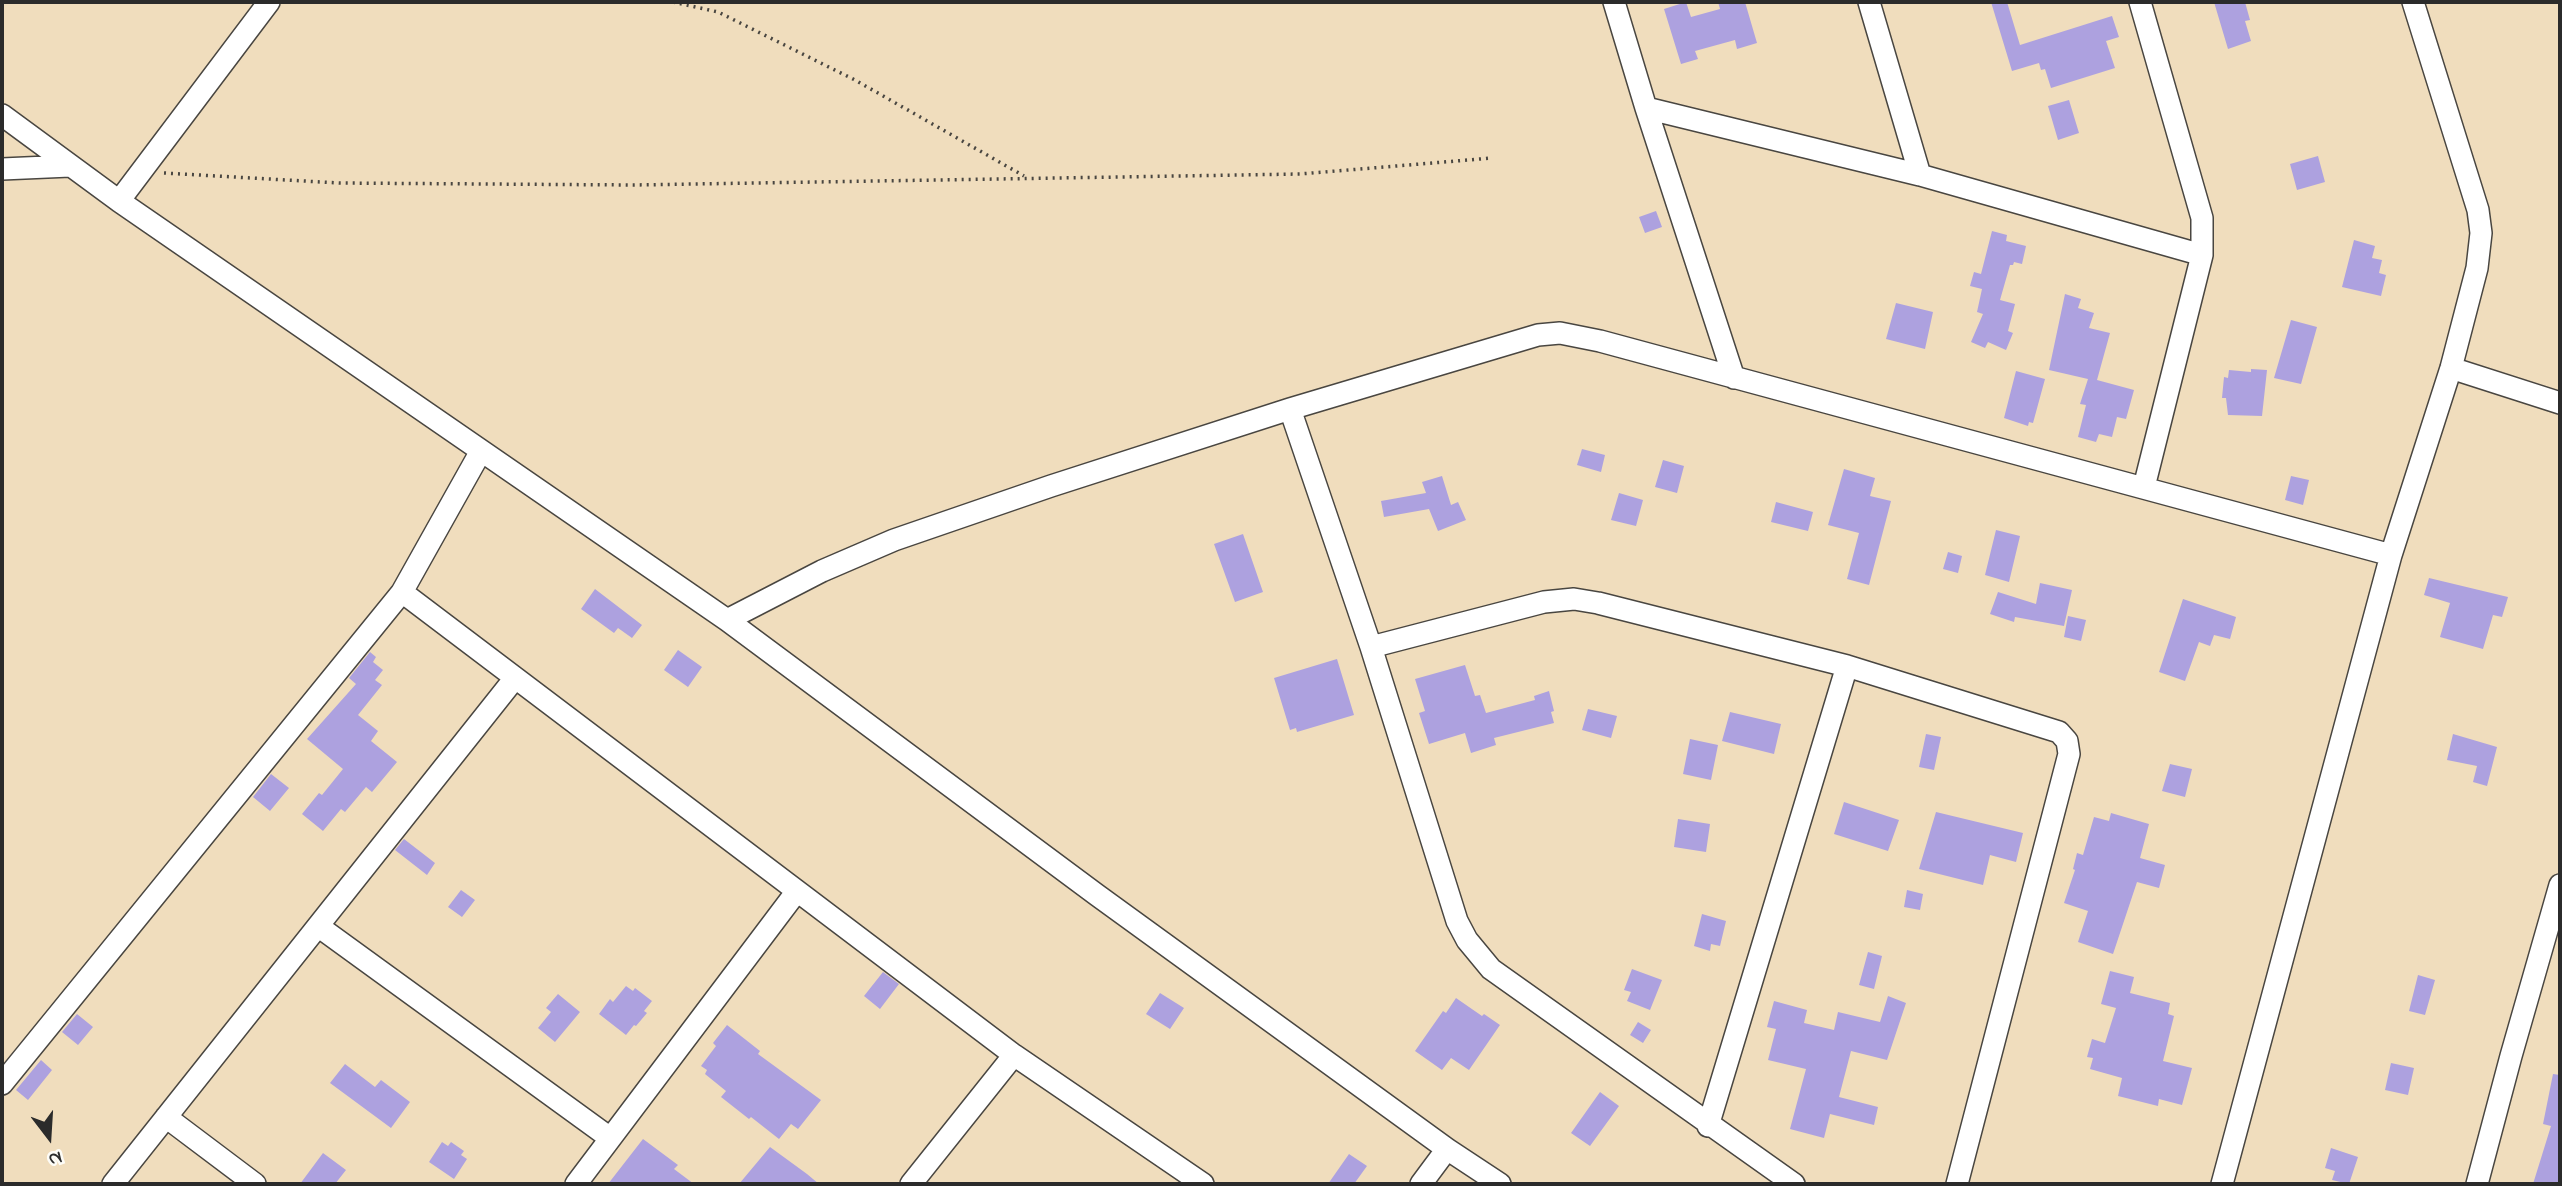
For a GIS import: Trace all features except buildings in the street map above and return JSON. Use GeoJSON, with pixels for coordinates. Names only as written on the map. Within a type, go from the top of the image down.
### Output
{"type":"FeatureCollection","features":[{"type":"Feature","properties":{"kind":"street"},"geometry":{"type":"LineString","coordinates":[[119,201],[270,2]]}},
{"type":"Feature","properties":{"kind":"street"},"geometry":{"type":"LineString","coordinates":[[1614,2],[1734,378]]}},
{"type":"Feature","properties":{"kind":"street"},"geometry":{"type":"LineString","coordinates":[[1869,2],[1920,175]]}},
{"type":"Feature","properties":{"kind":"street"},"geometry":{"type":"LineString","coordinates":[[2140,2],[2202,218],[2202,255],[2144,487]]}},
{"type":"Feature","properties":{"kind":"street"},"geometry":{"type":"LineString","coordinates":[[2222,1184],[2391,555],[2451,368],[2477,268],[2481,233],[2478,210],[2413,2]]}},
{"type":"Feature","properties":{"kind":"street"},"geometry":{"type":"LineString","coordinates":[[1646,108],[1920,175],[2202,255]]}},
{"type":"Feature","properties":{"kind":"street"},"geometry":{"type":"LineString","coordinates":[[2,115],[119,201],[727,620],[1097,895],[1447,1149],[1500,1184]]}},
{"type":"Feature","properties":{"kind":"street"},"geometry":{"type":"LineString","coordinates":[[2,169],[70,166]]}},
{"type":"Feature","properties":{"kind":"street"},"geometry":{"type":"LineString","coordinates":[[727,620],[822,570],[894,540],[1290,409],[1538,335],[1560,333],[1600,341],[2391,555]]}},
{"type":"Feature","properties":{"kind":"street"},"geometry":{"type":"LineString","coordinates":[[2451,368],[2560,403]]}},
{"type":"Feature","properties":{"kind":"street"},"geometry":{"type":"LineString","coordinates":[[1290,409],[1371,647],[1457,921],[1467,940],[1491,969],[1708,1126],[1794,1184]]}},
{"type":"Feature","properties":{"kind":"street"},"geometry":{"type":"LineString","coordinates":[[2,1084],[402,592],[481,451]]}},
{"type":"Feature","properties":{"kind":"street"},"geometry":{"type":"LineString","coordinates":[[402,592],[1014,1055],[1203,1184]]}},
{"type":"Feature","properties":{"kind":"street"},"geometry":{"type":"LineString","coordinates":[[1371,647],[1544,602],[1574,599],[1847,666],[2059,732],[2069,748],[1957,1184]]}},
{"type":"Feature","properties":{"kind":"street"},"geometry":{"type":"LineString","coordinates":[[1708,1126],[1847,666]]}},
{"type":"Feature","properties":{"kind":"street"},"geometry":{"type":"LineString","coordinates":[[113,1184],[515,678]]}},
{"type":"Feature","properties":{"kind":"street"},"geometry":{"type":"LineString","coordinates":[[2477,1184],[2560,885]]}},
{"type":"Feature","properties":{"kind":"street"},"geometry":{"type":"LineString","coordinates":[[576,1184],[797,891]]}},
{"type":"Feature","properties":{"kind":"street"},"geometry":{"type":"LineString","coordinates":[[318,926],[610,1138]]}},
{"type":"Feature","properties":{"kind":"street"},"geometry":{"type":"LineString","coordinates":[[911,1184],[1014,1055]]}},
{"type":"Feature","properties":{"kind":"street"},"geometry":{"type":"LineString","coordinates":[[166,1117],[255,1184]]}},
{"type":"Feature","properties":{"kind":"street"},"geometry":{"type":"LineString","coordinates":[[1420,1184],[1447,1149]]}},
{"type":"Feature","properties":{"kind":"path"},"geometry":{"type":"LineString","coordinates":[[673,2],[718,12],[855,80],[1026,177]]}},
{"type":"Feature","properties":{"kind":"path"},"geometry":{"type":"LineString","coordinates":[[141,171],[352,183],[634,185],[1300,174],[1492,158]]}}]}
